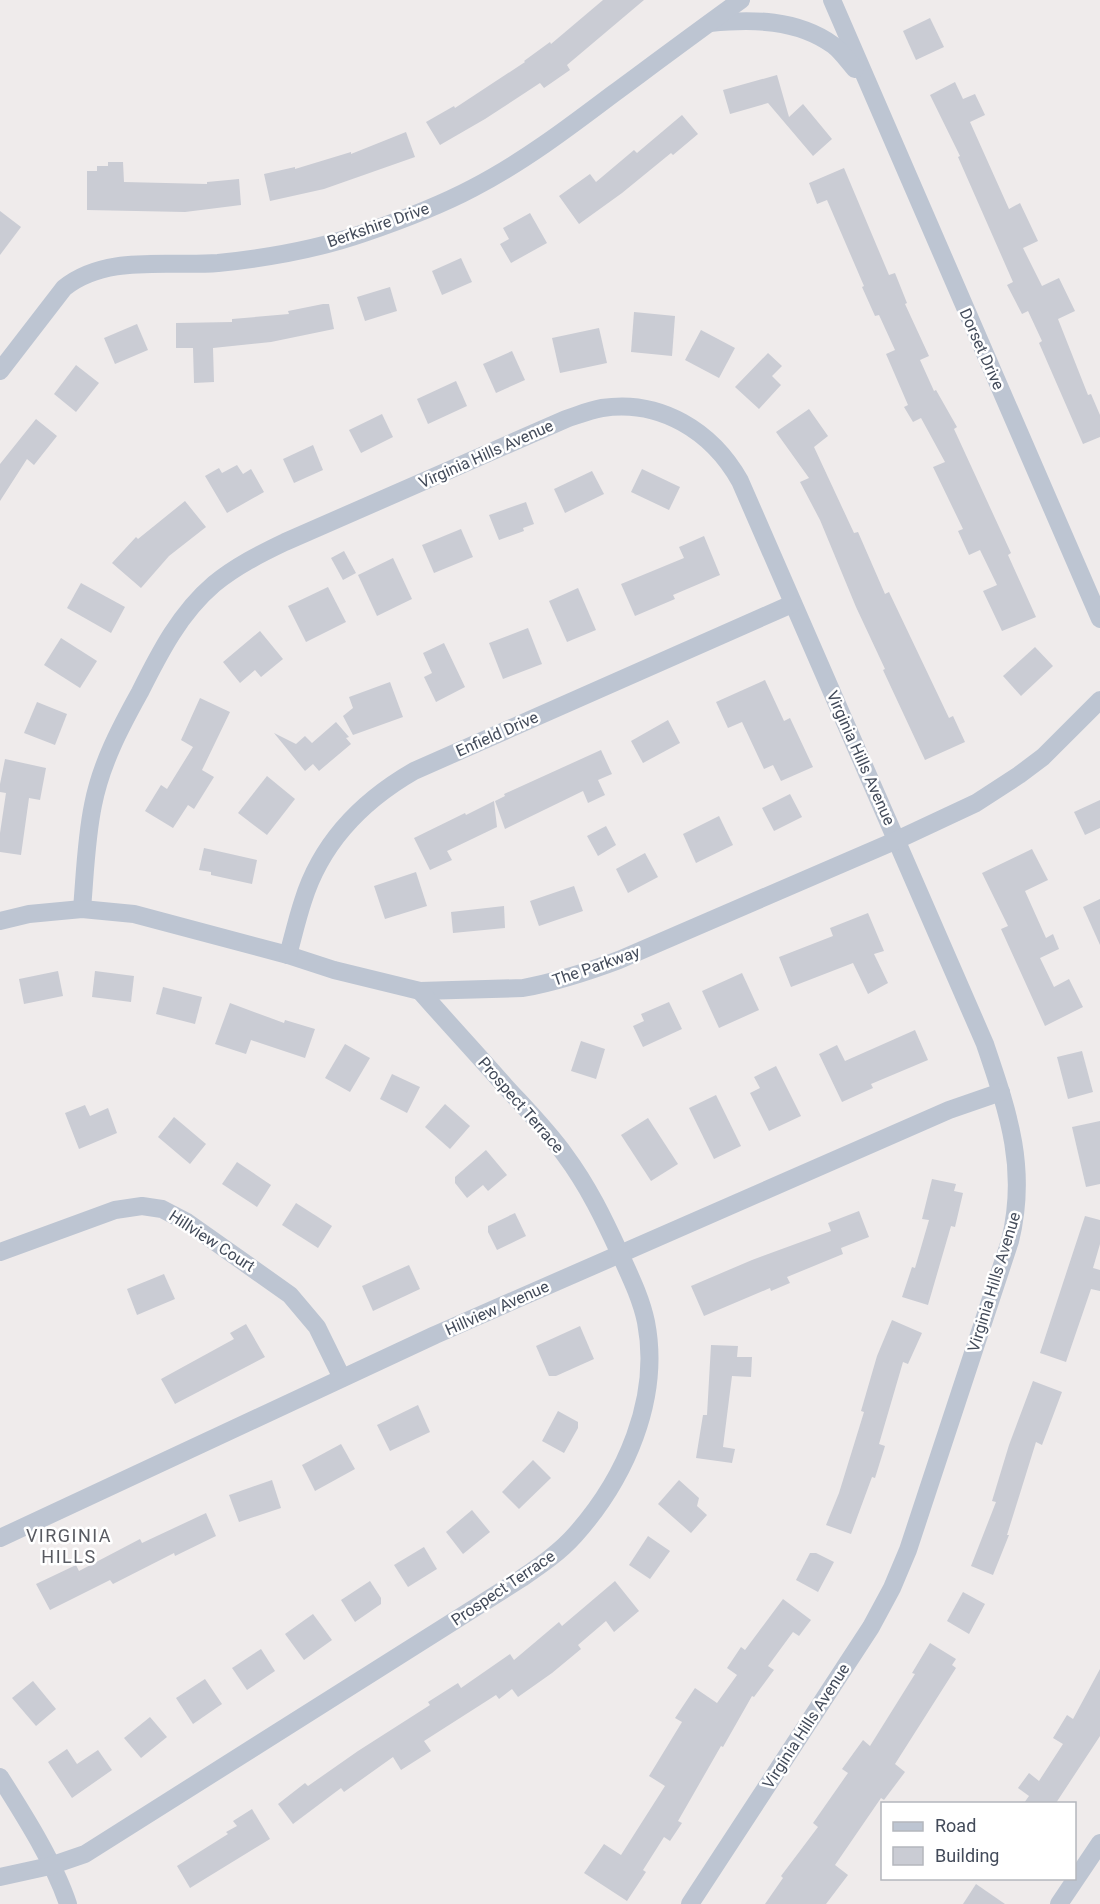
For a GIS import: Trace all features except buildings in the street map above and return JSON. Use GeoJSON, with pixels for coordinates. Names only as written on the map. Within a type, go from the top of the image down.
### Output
{"type":"FeatureCollection","features":[{"type":"Feature","properties":{"kind":"street","name":"Berkshire Drive"},"geometry":{"type":"LineString","coordinates":[[0,371],[64,288],[76,279],[94,271],[122,266],[216,263],[297,250],[361,234],[419,213],[473,188],[528,156],[741,0]]}},
{"type":"Feature","properties":{"kind":"street","name":"Dorset Drive"},"geometry":{"type":"LineString","coordinates":[[832,0],[1100,619]]}},
{"type":"Feature","properties":{"kind":"street","name":"Dorset Drive"},"geometry":{"type":"LineString","coordinates":[[710,23],[748,20],[783,24],[812,33],[834,45],[865,79]]}},
{"type":"Feature","properties":{"kind":"street","name":"Virginia Hills Avenue"},"geometry":{"type":"LineString","coordinates":[[82,909],[88,829],[101,774],[117,735],[163,647],[186,612],[226,574],[285,542],[567,419],[602,408],[639,408],[671,417],[687,424],[707,438],[724,455],[740,481],[985,1044],[1001,1092],[1017,1156],[1018,1186],[1015,1220],[908,1550],[892,1588],[871,1627],[690,1904]]}},
{"type":"Feature","properties":{"kind":"street","name":"Enfield Drive"},"geometry":{"type":"LineString","coordinates":[[288,955],[303,900],[324,856],[352,817],[387,786],[414,771],[792,604]]}},
{"type":"Feature","properties":{"kind":"street","name":"The Parkway"},"geometry":{"type":"LineString","coordinates":[[0,921],[29,914],[82,909],[134,914],[288,955],[334,970],[420,991],[523,988],[578,975],[629,955],[897,840],[976,802],[1018,776],[1058,743],[1100,700]]}},
{"type":"Feature","properties":{"kind":"street","name":"Prospect Terrace"},"geometry":{"type":"LineString","coordinates":[[0,1877],[50,1866],[85,1854],[522,1578],[551,1557],[574,1536],[600,1504],[622,1466],[639,1425],[649,1372],[649,1341],[638,1293],[603,1216],[565,1155],[536,1119],[420,991]]}},
{"type":"Feature","properties":{"kind":"street","name":"Hillview Avenue"},"geometry":{"type":"LineString","coordinates":[[0,1538],[342,1378],[620,1254],[949,1110],[1001,1092]]}},
{"type":"Feature","properties":{"kind":"street","name":"Hillview Court"},"geometry":{"type":"LineString","coordinates":[[0,1252],[116,1210],[142,1206],[162,1209],[187,1221],[291,1295],[316,1327],[342,1378]]}},
{"type":"Feature","properties":{"kind":"street"},"geometry":{"type":"LineString","coordinates":[[0,1777],[21,1811],[68,1904]]}},
{"type":"Feature","properties":{"kind":"street"},"geometry":{"type":"LineString","coordinates":[[1059,1904],[1093,1869],[1100,1843]]}},
{"type":"Feature","properties":{"kind":"district","name":"VIRGINIA HILLS"},"geometry":{"type":"Point","coordinates":[69,1546]}}]}
